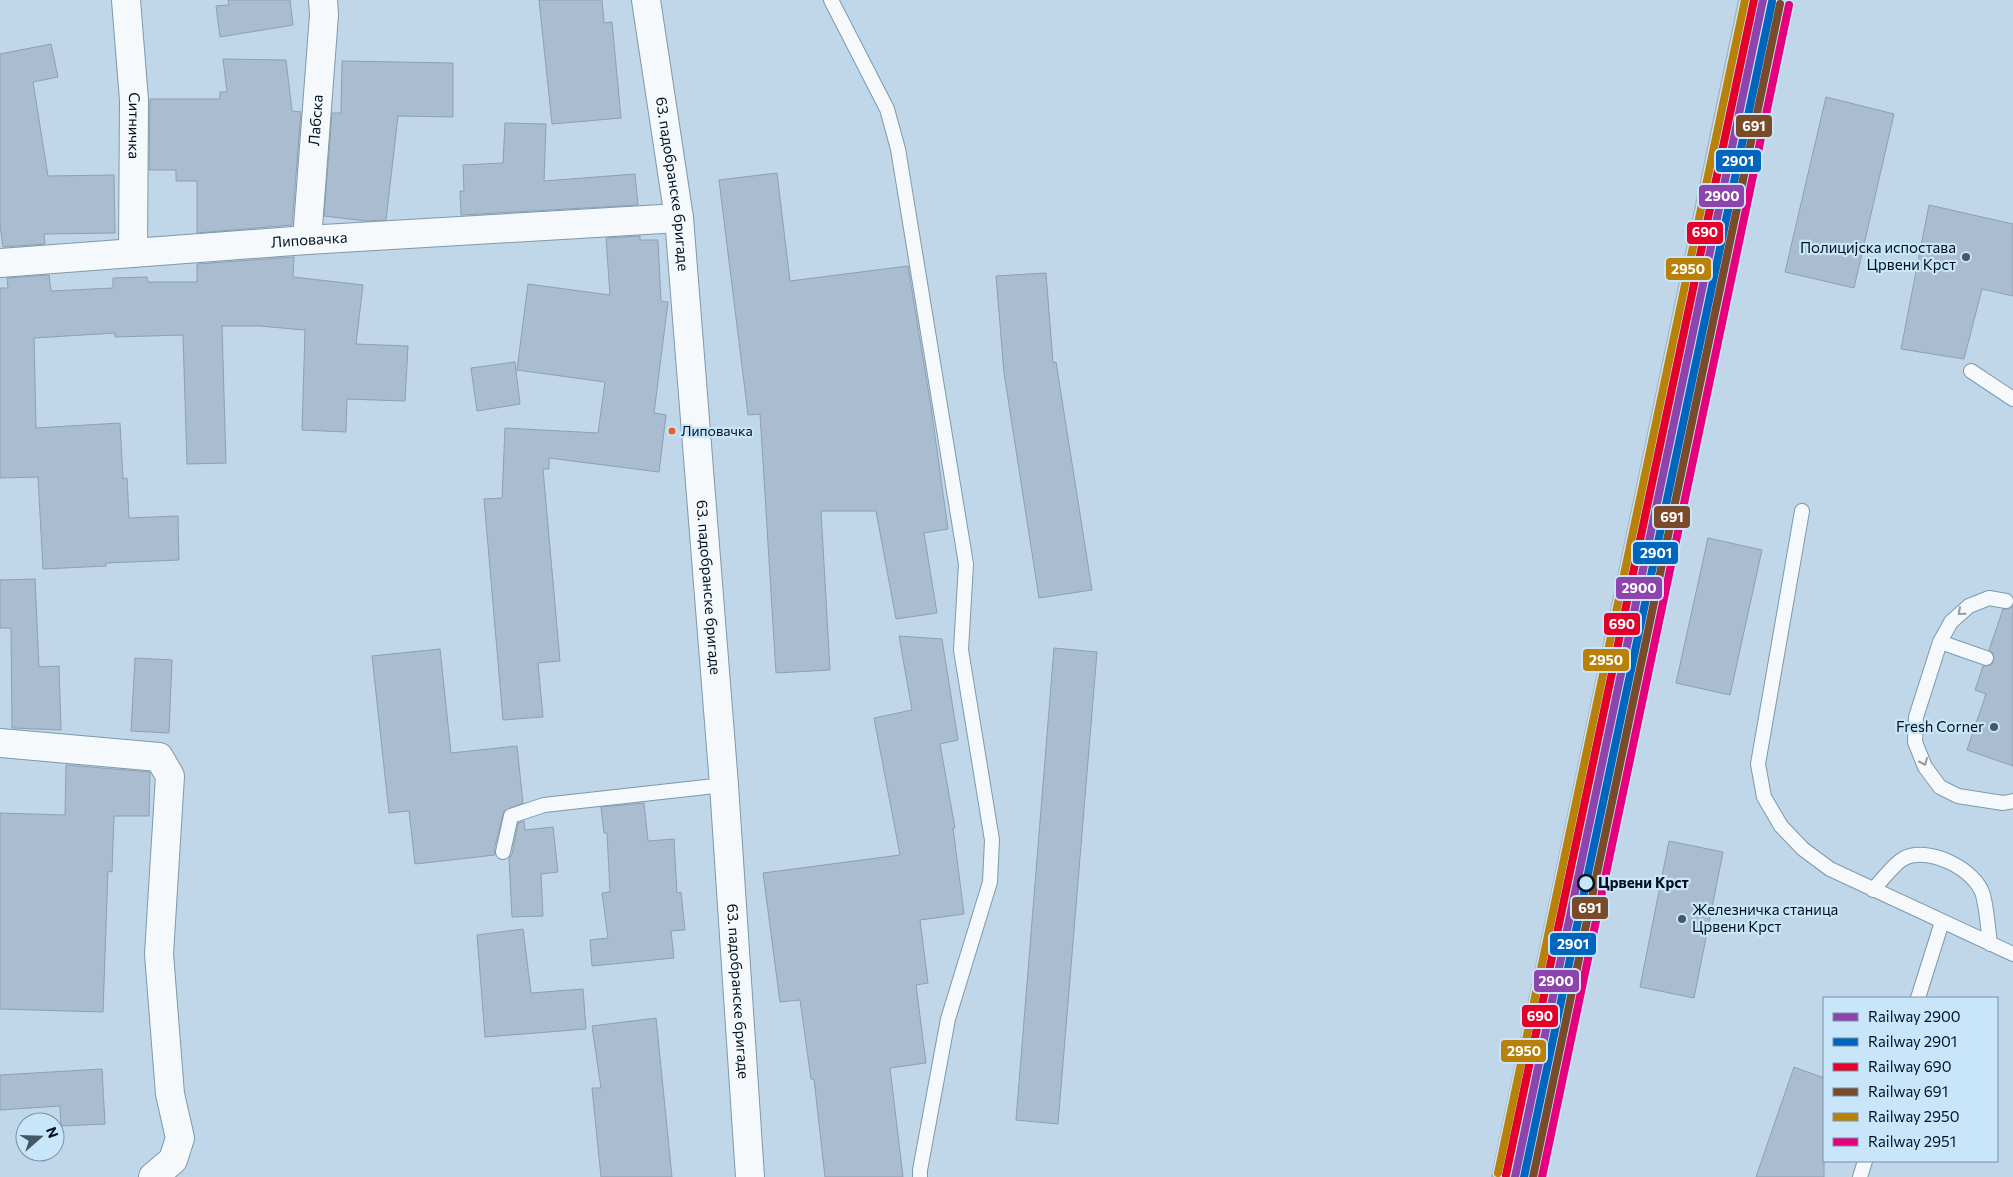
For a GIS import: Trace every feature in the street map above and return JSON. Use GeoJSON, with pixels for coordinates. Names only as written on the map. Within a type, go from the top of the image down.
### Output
{"type":"FeatureCollection","features":[{"type":"Feature","properties":{"kind":"street","name":"Ситничка"},"geometry":{"type":"LineString","coordinates":[[126,0],[134,100],[133,253]]}},
{"type":"Feature","properties":{"kind":"street","name":"Лабска"},"geometry":{"type":"LineString","coordinates":[[307,240],[324,15],[323,0]]}},
{"type":"Feature","properties":{"kind":"street","name":"63. падобранске бригаде"},"geometry":{"type":"LineString","coordinates":[[646,0],[680,218],[724,785],[750,1177]]}},
{"type":"Feature","properties":{"kind":"street","name":"Липовачка"},"geometry":{"type":"LineString","coordinates":[[0,263],[307,240],[680,218]]}},
{"type":"Feature","properties":{"kind":"street"},"geometry":{"type":"LineString","coordinates":[[0,742],[159,757],[170,776],[159,954],[170,1094],[180,1138],[173,1160],[153,1177]]}},
{"type":"Feature","properties":{"kind":"lane"},"geometry":{"type":"LineString","coordinates":[[831,0],[887,109],[898,149],[966,564],[961,650],[992,840],[990,882],[948,1019],[920,1177]]}},
{"type":"Feature","properties":{"kind":"lane"},"geometry":{"type":"LineString","coordinates":[[1971,371],[2013,399]]}},
{"type":"Feature","properties":{"kind":"lane"},"geometry":{"type":"LineString","coordinates":[[1802,512],[1758,764],[1764,797],[1781,826],[1803,849],[1830,869],[2013,954]]}},
{"type":"Feature","properties":{"kind":"lane"},"geometry":{"type":"LineString","coordinates":[[2006,600],[1989,598],[1969,606],[1951,622],[1940,642],[1916,717],[1916,742],[1925,767],[1940,787],[1958,796],[2003,803],[2013,802]]}},
{"type":"Feature","properties":{"kind":"lane"},"geometry":{"type":"LineString","coordinates":[[1940,642],[1986,658]]}},
{"type":"Feature","properties":{"kind":"lane"},"geometry":{"type":"LineString","coordinates":[[503,852],[511,816],[544,805],[724,785]]}},
{"type":"Feature","properties":{"kind":"lane"},"geometry":{"type":"LineString","coordinates":[[1874,890],[1903,859],[1919,855],[1932,857],[1962,868],[1973,877],[1983,894],[1990,944]]}},
{"type":"Feature","properties":{"kind":"lane"},"geometry":{"type":"LineString","coordinates":[[1918,997],[1942,922]]}},
{"type":"Feature","properties":{"kind":"lane"},"geometry":{"type":"LineString","coordinates":[[1860,1177],[1865,1162]]}},
{"type":"Feature","properties":{"kind":"building"},"geometry":{"type":"Polygon","coordinates":[[[228,0],[290,0],[293,25],[220,37],[216,6],[229,5],[228,0]]]}},
{"type":"Feature","properties":{"kind":"building"},"geometry":{"type":"Polygon","coordinates":[[[539,0],[602,0],[604,23],[612,22],[621,118],[552,124],[539,0]]]}},
{"type":"Feature","properties":{"kind":"building"},"geometry":{"type":"Polygon","coordinates":[[[51,44],[58,77],[33,82],[48,176],[114,175],[115,233],[44,234],[45,244],[3,247],[0,225],[0,54],[51,44]]]}},
{"type":"Feature","properties":{"kind":"building"},"geometry":{"type":"Polygon","coordinates":[[[223,59],[286,60],[292,111],[301,112],[292,225],[197,233],[197,181],[176,181],[176,170],[149,170],[150,99],[220,99],[220,92],[227,92],[223,59]]]}},
{"type":"Feature","properties":{"kind":"building"},"geometry":{"type":"Polygon","coordinates":[[[342,61],[453,63],[453,117],[398,116],[386,220],[366,221],[324,216],[332,113],[341,113],[342,61]]]}},
{"type":"Feature","properties":{"kind":"building"},"geometry":{"type":"Polygon","coordinates":[[[1826,97],[1894,114],[1854,288],[1785,272],[1826,97]]]}},
{"type":"Feature","properties":{"kind":"building"},"geometry":{"type":"Polygon","coordinates":[[[505,123],[546,124],[544,181],[635,174],[638,205],[461,215],[460,191],[464,191],[463,165],[503,163],[505,123]]]}},
{"type":"Feature","properties":{"kind":"building"},"geometry":{"type":"Polygon","coordinates":[[[777,173],[790,281],[908,266],[931,407],[948,529],[924,533],[937,613],[896,619],[876,511],[821,511],[830,670],[776,673],[760,414],[748,415],[719,180],[777,173]]]}},
{"type":"Feature","properties":{"kind":"building","name":"Полицијска испостава Црвени Крст"},"geometry":{"type":"Polygon","coordinates":[[[1929,205],[2013,224],[2013,296],[1982,289],[1964,359],[1901,349],[1929,205]]]}},
{"type":"Feature","properties":{"kind":"building"},"geometry":{"type":"Polygon","coordinates":[[[640,236],[640,240],[658,240],[661,301],[668,302],[654,413],[666,415],[659,472],[549,458],[549,469],[543,469],[560,661],[538,663],[543,717],[503,720],[484,499],[502,498],[505,428],[598,433],[605,382],[517,370],[528,284],[610,295],[606,238],[640,236]]]}},
{"type":"Feature","properties":{"kind":"building"},"geometry":{"type":"Polygon","coordinates":[[[294,257],[293,277],[363,285],[356,344],[408,346],[405,401],[347,399],[346,432],[302,430],[305,330],[259,326],[222,326],[226,463],[187,464],[183,335],[115,337],[115,333],[34,338],[36,428],[120,423],[123,479],[127,478],[129,518],[178,516],[179,560],[106,563],[106,566],[43,569],[38,477],[0,478],[0,288],[8,288],[7,278],[49,275],[51,291],[113,288],[113,278],[147,277],[148,282],[197,282],[197,264],[294,257]]]}},
{"type":"Feature","properties":{"kind":"building"},"geometry":{"type":"Polygon","coordinates":[[[1046,273],[1053,363],[1056,362],[1092,590],[1039,598],[1004,373],[996,276],[1046,273]]]}},
{"type":"Feature","properties":{"kind":"building"},"geometry":{"type":"Polygon","coordinates":[[[515,362],[520,404],[477,411],[471,368],[515,362]]]}},
{"type":"Feature","properties":{"kind":"building"},"geometry":{"type":"Polygon","coordinates":[[[1708,538],[1762,550],[1730,695],[1676,683],[1708,538]]]}},
{"type":"Feature","properties":{"kind":"building"},"geometry":{"type":"Polygon","coordinates":[[[35,579],[39,667],[59,666],[61,730],[12,728],[11,628],[0,628],[0,580],[35,579]]]}},
{"type":"Feature","properties":{"kind":"building"},"geometry":{"type":"Polygon","coordinates":[[[2013,606],[2013,766],[1967,750],[1986,694],[1975,690],[1983,666],[1991,665],[1994,660],[1993,653],[1989,650],[2003,609],[2009,609],[2013,606]]]}},
{"type":"Feature","properties":{"kind":"building"},"geometry":{"type":"Polygon","coordinates":[[[899,636],[942,639],[958,740],[940,744],[955,828],[953,828],[964,914],[920,920],[928,983],[916,985],[926,1063],[890,1068],[903,1177],[825,1177],[814,1079],[811,1079],[800,1000],[780,1002],[763,873],[900,855],[874,718],[912,710],[899,636]]]}},
{"type":"Feature","properties":{"kind":"building"},"geometry":{"type":"Polygon","coordinates":[[[1054,648],[1097,652],[1058,1124],[1016,1120],[1054,648]]]}},
{"type":"Feature","properties":{"kind":"building"},"geometry":{"type":"Polygon","coordinates":[[[440,649],[451,753],[517,746],[523,803],[504,811],[494,850],[495,855],[415,864],[409,811],[389,813],[372,656],[440,649]]]}},
{"type":"Feature","properties":{"kind":"building"},"geometry":{"type":"Polygon","coordinates":[[[135,658],[172,660],[169,733],[131,731],[135,658]]]}},
{"type":"Feature","properties":{"kind":"building"},"geometry":{"type":"Polygon","coordinates":[[[66,765],[150,772],[149,816],[114,816],[112,872],[108,871],[103,1012],[0,1009],[0,813],[65,815],[66,765]]]}},
{"type":"Feature","properties":{"kind":"building"},"geometry":{"type":"Polygon","coordinates":[[[644,803],[648,841],[674,839],[677,893],[681,892],[685,930],[671,931],[674,958],[592,966],[590,940],[608,938],[602,893],[610,892],[607,833],[604,833],[601,807],[644,803]]]}},
{"type":"Feature","properties":{"kind":"building"},"geometry":{"type":"Polygon","coordinates":[[[524,821],[525,830],[553,827],[558,872],[541,874],[543,916],[512,917],[509,859],[512,854],[518,823],[524,821]]]}},
{"type":"Feature","properties":{"kind":"building","name":"Железничка станица Црвени Крст"},"geometry":{"type":"Polygon","coordinates":[[[1669,841],[1723,852],[1694,998],[1640,987],[1669,841]]]}},
{"type":"Feature","properties":{"kind":"building"},"geometry":{"type":"Polygon","coordinates":[[[523,929],[531,993],[583,989],[586,1029],[485,1037],[477,935],[523,929]]]}},
{"type":"Feature","properties":{"kind":"building"},"geometry":{"type":"Polygon","coordinates":[[[656,1018],[672,1177],[601,1177],[592,1088],[601,1088],[592,1026],[656,1018]]]}},
{"type":"Feature","properties":{"kind":"building"},"geometry":{"type":"Polygon","coordinates":[[[1794,1067],[1823,1078],[1824,1177],[1756,1177],[1794,1067]]]}},
{"type":"Feature","properties":{"kind":"building"},"geometry":{"type":"Polygon","coordinates":[[[102,1069],[105,1124],[65,1126],[65,1112],[60,1112],[60,1106],[0,1110],[0,1075],[102,1069]]]}},
{"type":"Feature","properties":{"kind":"railway"},"geometry":{"type":"LineString","coordinates":[[1493,1177],[1740,0]]}},
{"type":"Feature","properties":{"kind":"rail line","name":"2950"},"geometry":{"type":"LineString","coordinates":[[1498,1173],[1745,0]]}},
{"type":"Feature","properties":{"kind":"rail line","name":"690"},"geometry":{"type":"LineString","coordinates":[[1506,1175],[1754,0]]}},
{"type":"Feature","properties":{"kind":"rail line","name":"2900"},"geometry":{"type":"LineString","coordinates":[[1515,1177],[1763,0]]}},
{"type":"Feature","properties":{"kind":"rail line","name":"2901"},"geometry":{"type":"LineString","coordinates":[[1524,1177],[1772,2]]}},
{"type":"Feature","properties":{"kind":"rail line","name":"691"},"geometry":{"type":"LineString","coordinates":[[1533,1177],[1780,4]]}},
{"type":"Feature","properties":{"kind":"rail line","name":"2951"},"geometry":{"type":"LineString","coordinates":[[1542,1177],[1789,5]]}},
{"type":"Feature","properties":{"kind":"place","name":"Полицијска испостава Црвени Крст"},"geometry":{"type":"Point","coordinates":[1966,257]}},
{"type":"Feature","properties":{"kind":"place","name":"Липовачка"},"geometry":{"type":"Point","coordinates":[672,431]}},
{"type":"Feature","properties":{"kind":"place","name":"Fresh Corner"},"geometry":{"type":"Point","coordinates":[1994,727]}},
{"type":"Feature","properties":{"kind":"place","name":"Црвени Крст"},"geometry":{"type":"Point","coordinates":[1586,883]}},
{"type":"Feature","properties":{"kind":"place","name":"Железничка станица Црвени Крст"},"geometry":{"type":"Point","coordinates":[1682,919]}}]}
